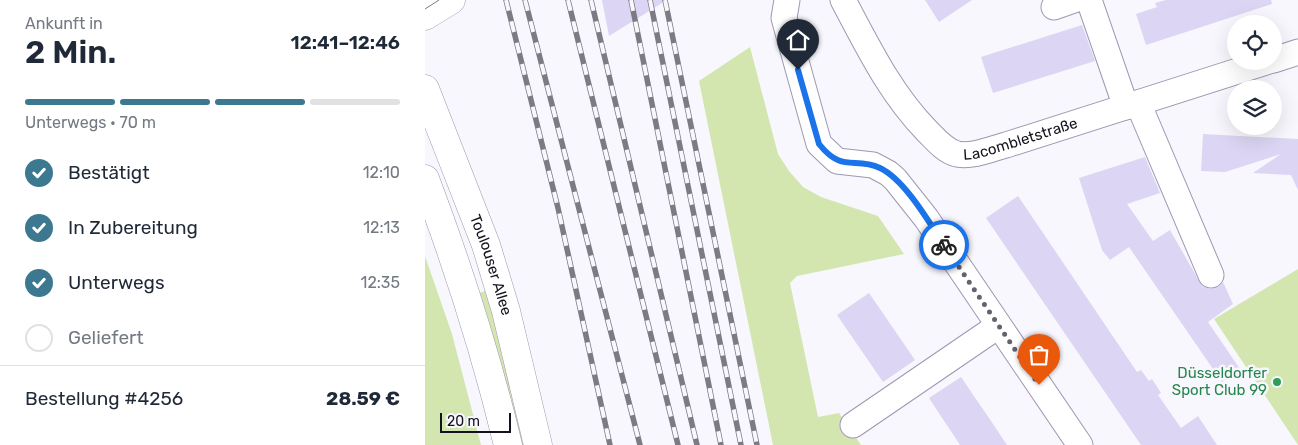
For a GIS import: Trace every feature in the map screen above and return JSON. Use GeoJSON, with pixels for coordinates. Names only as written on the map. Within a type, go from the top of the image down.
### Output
{"type":"FeatureCollection","features":[{"type":"Feature","properties":{"kind":"main road"},"geometry":{"type":"LineString","coordinates":[[425,16],[451,0]]}},
{"type":"Feature","properties":{"kind":"main road","name":"Toulouser Allee"},"geometry":{"type":"LineString","coordinates":[[425,89],[486,245],[506,311],[538,445]]}},
{"type":"Feature","properties":{"kind":"main road","name":"Toulouser Allee"},"geometry":{"type":"LineString","coordinates":[[425,179],[453,253],[468,300],[508,445]]}},
{"type":"Feature","properties":{"kind":"street"},"geometry":{"type":"LineString","coordinates":[[787,0],[784,18],[819,144],[837,161],[873,166],[888,173],[895,179],[926,218],[1080,445]]}},
{"type":"Feature","properties":{"kind":"street","name":"Lacombletstraße"},"geometry":{"type":"LineString","coordinates":[[843,0],[879,70],[910,114],[942,146],[957,154],[979,153],[1241,70]]}},
{"type":"Feature","properties":{"kind":"street"},"geometry":{"type":"LineString","coordinates":[[1089,0],[1132,105],[1211,275]]}},
{"type":"Feature","properties":{"kind":"street"},"geometry":{"type":"LineString","coordinates":[[1282,57],[1298,52]]}},
{"type":"Feature","properties":{"kind":"street"},"geometry":{"type":"LineString","coordinates":[[853,425],[999,326]]}},
{"type":"Feature","properties":{"kind":"green space"},"geometry":{"type":"Polygon","coordinates":[[[750,47],[778,154],[789,171],[803,187],[821,197],[878,216],[904,254],[797,276],[790,283],[818,417],[839,413],[861,445],[773,445],[699,81],[750,47]]]}},
{"type":"Feature","properties":{"kind":"green space"},"geometry":{"type":"Polygon","coordinates":[[[425,256],[452,334],[481,445],[425,445],[425,256]]]}},
{"type":"Feature","properties":{"kind":"green space","name":"Düsseldorfer Sport Club 99"},"geometry":{"type":"Polygon","coordinates":[[[1298,269],[1298,445],[1214,319],[1298,269]]]}},
{"type":"Feature","properties":{"kind":"green space"},"geometry":{"type":"Polygon","coordinates":[[[485,291],[518,397],[529,445],[517,445],[476,294],[485,291]]]}},
{"type":"Feature","properties":{"kind":"building"},"geometry":{"type":"Polygon","coordinates":[[[602,0],[667,0],[609,36],[602,0]]]}},
{"type":"Feature","properties":{"kind":"building"},"geometry":{"type":"Polygon","coordinates":[[[925,0],[972,0],[939,22],[925,0]]]}},
{"type":"Feature","properties":{"kind":"building"},"geometry":{"type":"Polygon","coordinates":[[[1166,0],[1271,0],[1272,4],[1238,15],[1227,15],[1227,19],[1146,45],[1136,14],[1157,7],[1155,3],[1166,0]]]}},
{"type":"Feature","properties":{"kind":"building"},"geometry":{"type":"Polygon","coordinates":[[[1082,25],[1095,61],[993,93],[981,57],[1082,25]]]}},
{"type":"Feature","properties":{"kind":"building"},"geometry":{"type":"Polygon","coordinates":[[[1203,134],[1298,139],[1298,190],[1291,175],[1253,173],[1281,154],[1225,172],[1201,171],[1203,134]]]}},
{"type":"Feature","properties":{"kind":"building"},"geometry":{"type":"Polygon","coordinates":[[[1145,157],[1160,193],[1127,204],[1153,241],[1170,230],[1202,286],[1209,289],[1216,288],[1223,282],[1233,304],[1208,322],[1240,369],[1222,382],[1129,247],[1110,260],[1102,250],[1079,178],[1145,157]]]}},
{"type":"Feature","properties":{"kind":"building"},"geometry":{"type":"Polygon","coordinates":[[[1018,196],[1137,372],[1141,370],[1149,381],[1152,379],[1161,393],[1158,395],[1181,428],[1198,416],[1217,445],[1141,445],[986,218],[1018,196]]]}},
{"type":"Feature","properties":{"kind":"building"},"geometry":{"type":"Polygon","coordinates":[[[869,293],[915,360],[883,382],[837,315],[869,293]]]}},
{"type":"Feature","properties":{"kind":"building"},"geometry":{"type":"Polygon","coordinates":[[[961,377],[1007,445],[960,445],[929,398],[961,377]]]}},
{"type":"Feature","properties":{"kind":"tram line"},"geometry":{"type":"LineString","coordinates":[[425,9],[439,0]]}},
{"type":"Feature","properties":{"kind":"railway"},"geometry":{"type":"LineString","coordinates":[[506,0],[558,208],[610,445]]}},
{"type":"Feature","properties":{"kind":"railway"},"geometry":{"type":"LineString","coordinates":[[525,0],[640,445]]}},
{"type":"Feature","properties":{"kind":"railway"},"geometry":{"type":"LineString","coordinates":[[568,0],[678,445]]}},
{"type":"Feature","properties":{"kind":"railway"},"geometry":{"type":"LineString","coordinates":[[591,0],[697,445]]}},
{"type":"Feature","properties":{"kind":"railway"},"geometry":{"type":"LineString","coordinates":[[631,0],[721,445]]}},
{"type":"Feature","properties":{"kind":"railway"},"geometry":{"type":"LineString","coordinates":[[650,0],[741,445]]}},
{"type":"Feature","properties":{"kind":"railway"},"geometry":{"type":"LineString","coordinates":[[665,0],[757,445]]}},
{"type":"Feature","properties":{"kind":"way so far"},"geometry":{"type":"LineString","coordinates":[[944,245],[1039,385]]}},
{"type":"Feature","properties":{"kind":"place","name":"Düsseldorfer Sport Club 99"},"geometry":{"type":"Point","coordinates":[1277,382]}},
{"type":"Feature","properties":{"kind":"route"},"geometry":{"type":"LineString","coordinates":[[798,70],[819,144],[830,158],[843,164],[873,166],[888,173],[926,218],[944,245]]}}]}
